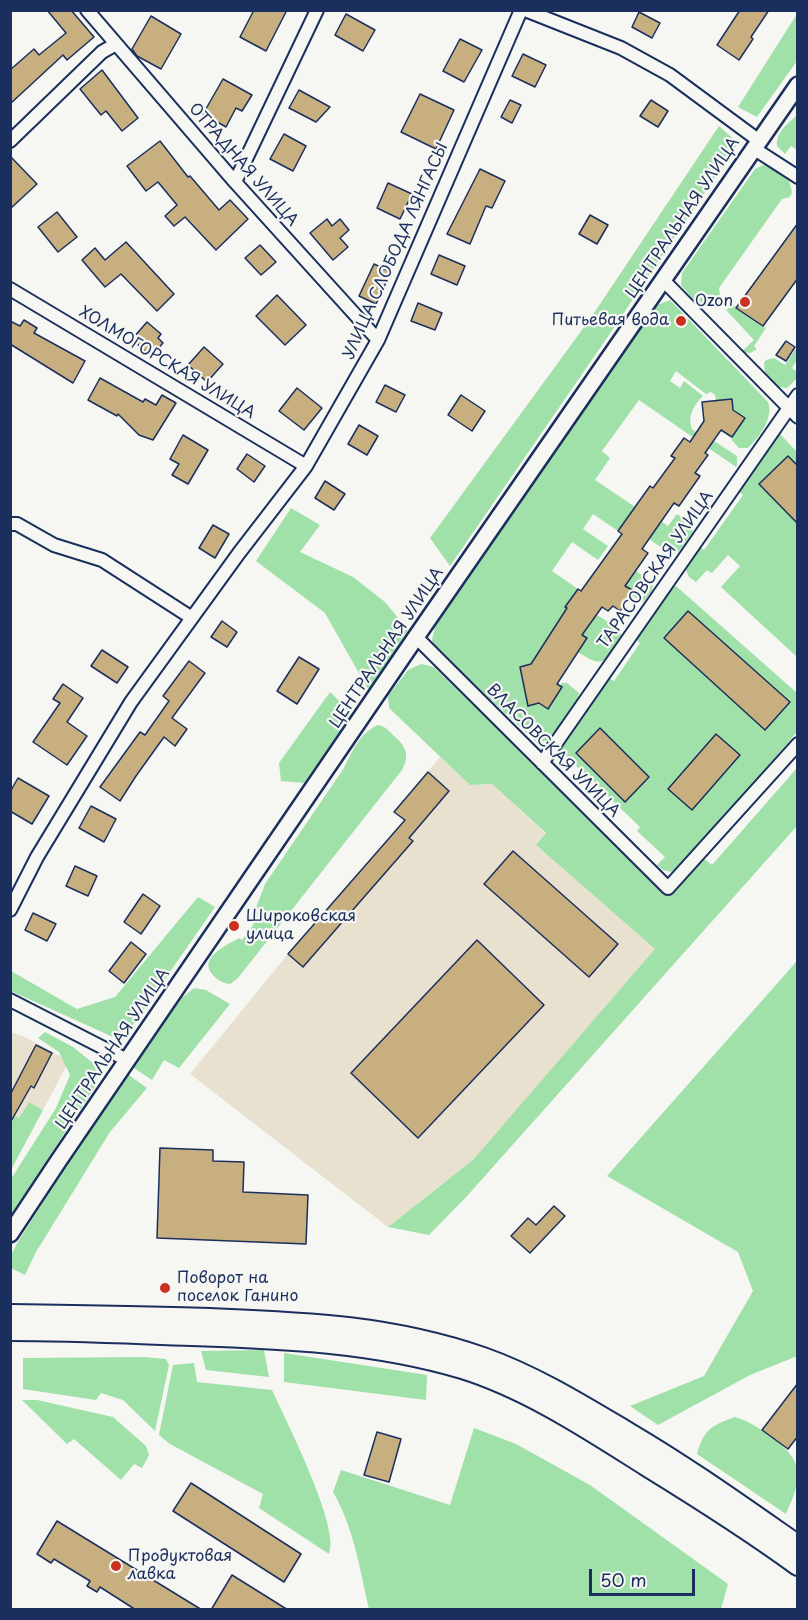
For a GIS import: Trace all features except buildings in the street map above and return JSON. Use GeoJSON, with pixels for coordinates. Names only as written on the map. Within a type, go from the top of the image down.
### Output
{"type":"FeatureCollection","features":[{"type":"Feature","properties":{"kind":"highway"},"geometry":{"type":"LineString","coordinates":[[10,1315],[304,1323],[379,1331],[447,1347],[498,1364],[602,1416],[652,1447],[798,1546]]}},
{"type":"Feature","properties":{"kind":"highway"},"geometry":{"type":"LineString","coordinates":[[10,1330],[327,1342],[360,1346],[462,1368],[506,1385],[598,1434],[798,1565]]}},
{"type":"Feature","properties":{"kind":"street","name":"ОТРАДНАЯ УЛИЦА"},"geometry":{"type":"LineString","coordinates":[[87,10],[235,182],[378,340]]}},
{"type":"Feature","properties":{"kind":"street"},"geometry":{"type":"LineString","coordinates":[[235,182],[317,10]]}},
{"type":"Feature","properties":{"kind":"street"},"geometry":{"type":"LineString","coordinates":[[523,10],[621,48],[670,75],[798,177]]}},
{"type":"Feature","properties":{"kind":"street","name":"УЛИЦА СЛОБОДА ЛЯНГАСЫ"},"geometry":{"type":"LineString","coordinates":[[10,910],[37,857],[131,702],[239,553],[306,466],[378,340],[523,10]]}},
{"type":"Feature","properties":{"kind":"street"},"geometry":{"type":"LineString","coordinates":[[10,141],[102,52],[116,44]]}},
{"type":"Feature","properties":{"kind":"street","name":"ЦЕНТРАЛЬНАЯ УЛИЦА"},"geometry":{"type":"LineString","coordinates":[[10,1234],[416,637],[798,85]]}},
{"type":"Feature","properties":{"kind":"street"},"geometry":{"type":"LineString","coordinates":[[663,279],[793,412]]}},
{"type":"Feature","properties":{"kind":"street","name":"ХОЛМОГОРСКАЯ УЛИЦА"},"geometry":{"type":"LineString","coordinates":[[10,289],[306,466]]}},
{"type":"Feature","properties":{"kind":"street","name":"ТАРАСОВСКАЯ УЛИЦА"},"geometry":{"type":"LineString","coordinates":[[542,763],[793,412],[798,395]]}},
{"type":"Feature","properties":{"kind":"street"},"geometry":{"type":"LineString","coordinates":[[10,524],[17,524],[54,545],[102,560],[192,618]]}},
{"type":"Feature","properties":{"kind":"street","name":"ВЛАСОВСКАЯ УЛИЦА"},"geometry":{"type":"LineString","coordinates":[[416,637],[668,888],[798,744]]}},
{"type":"Feature","properties":{"kind":"street"},"geometry":{"type":"LineString","coordinates":[[10,1000],[127,1060]]}},
{"type":"Feature","properties":{"kind":"shaded area"},"geometry":{"type":"Polygon","coordinates":[[[440,757],[470,785],[492,784],[546,834],[536,845],[655,949],[467,1196],[447,1180],[388,1227],[190,1074],[288,954],[404,821],[394,812],[440,757]]]}},
{"type":"Feature","properties":{"kind":"shaded area"},"geometry":{"type":"Polygon","coordinates":[[[11,1032],[69,1061],[43,1110],[29,1102],[19,1118],[11,1113],[11,1032]]]}},
{"type":"Feature","properties":{"kind":"green space"},"geometry":{"type":"Polygon","coordinates":[[[797,14],[797,61],[757,117],[738,107],[797,14]]]}},
{"type":"Feature","properties":{"kind":"green space"},"geometry":{"type":"Polygon","coordinates":[[[797,115],[797,150],[791,146],[785,154],[777,146],[778,136],[797,115]]]}},
{"type":"Feature","properties":{"kind":"green space"},"geometry":{"type":"Polygon","coordinates":[[[719,126],[738,143],[450,566],[430,538],[590,319],[719,126]]]}},
{"type":"Feature","properties":{"kind":"green space"},"geometry":{"type":"Polygon","coordinates":[[[763,165],[789,181],[792,192],[790,197],[782,199],[719,288],[718,299],[710,304],[697,304],[681,285],[682,273],[755,169],[763,165]]]}},
{"type":"Feature","properties":{"kind":"green space"},"geometry":{"type":"Polygon","coordinates":[[[670,300],[768,402],[767,421],[761,433],[748,448],[739,448],[731,439],[745,418],[733,410],[732,400],[716,401],[715,395],[711,392],[706,394],[676,371],[670,381],[680,388],[684,381],[703,396],[692,411],[690,420],[692,429],[712,444],[714,441],[737,456],[736,467],[639,400],[602,451],[610,458],[595,480],[650,517],[652,515],[668,526],[677,514],[691,523],[693,531],[679,551],[672,555],[649,539],[656,530],[631,513],[618,531],[593,514],[583,529],[608,546],[598,560],[572,542],[552,571],[578,589],[565,607],[590,624],[597,615],[618,628],[621,635],[604,660],[594,661],[578,652],[587,638],[559,620],[531,665],[520,667],[528,705],[539,703],[548,709],[562,687],[560,686],[562,683],[567,683],[579,693],[577,701],[552,737],[547,741],[535,741],[434,647],[432,640],[435,627],[657,305],[670,300]]]}},
{"type":"Feature","properties":{"kind":"green space"},"geometry":{"type":"Polygon","coordinates":[[[733,305],[766,328],[754,346],[757,349],[750,353],[741,352],[754,340],[726,310],[733,305]]]}},
{"type":"Feature","properties":{"kind":"green space"},"geometry":{"type":"Polygon","coordinates":[[[797,347],[797,360],[792,368],[797,372],[797,378],[787,388],[778,387],[765,374],[764,363],[774,358],[785,365],[797,347]]]}},
{"type":"Feature","properties":{"kind":"green space"},"geometry":{"type":"Polygon","coordinates":[[[777,431],[797,452],[797,657],[721,587],[740,566],[728,555],[712,573],[707,570],[696,582],[689,577],[685,567],[698,546],[704,550],[743,495],[737,490],[777,431]]]}},
{"type":"Feature","properties":{"kind":"green space"},"geometry":{"type":"Polygon","coordinates":[[[291,508],[320,525],[300,552],[353,577],[385,602],[408,630],[369,691],[325,613],[256,561],[291,508]]]}},
{"type":"Feature","properties":{"kind":"green space"},"geometry":{"type":"Polygon","coordinates":[[[636,571],[653,583],[652,591],[643,602],[631,595],[633,591],[625,586],[636,571]]]}},
{"type":"Feature","properties":{"kind":"green space"},"geometry":{"type":"Polygon","coordinates":[[[672,586],[676,586],[797,693],[797,732],[684,863],[672,872],[663,870],[657,865],[665,857],[637,831],[640,827],[559,749],[607,677],[614,681],[640,643],[634,638],[672,586]]]}},
{"type":"Feature","properties":{"kind":"green space"},"geometry":{"type":"Polygon","coordinates":[[[421,664],[434,667],[669,895],[703,858],[712,865],[797,768],[797,826],[467,1196],[429,1235],[388,1227],[473,1160],[655,949],[536,845],[546,833],[492,784],[470,785],[389,708],[388,696],[408,670],[421,664]]]}},
{"type":"Feature","properties":{"kind":"green space"},"geometry":{"type":"Polygon","coordinates":[[[330,692],[352,713],[304,783],[281,781],[279,763],[330,692]]]}},
{"type":"Feature","properties":{"kind":"green space"},"geometry":{"type":"Polygon","coordinates":[[[378,725],[387,729],[404,747],[406,760],[402,770],[238,978],[230,984],[218,980],[209,969],[211,958],[228,944],[239,938],[242,940],[254,924],[251,921],[265,884],[344,768],[357,743],[378,725]]]}},
{"type":"Feature","properties":{"kind":"green space"},"geometry":{"type":"Polygon","coordinates":[[[198,897],[215,907],[122,1041],[11,991],[11,971],[77,1009],[115,997],[198,897]]]}},
{"type":"Feature","properties":{"kind":"green space"},"geometry":{"type":"Polygon","coordinates":[[[797,961],[797,1358],[750,1375],[658,1425],[630,1406],[704,1376],[753,1291],[738,1252],[607,1176],[797,961]]]}},
{"type":"Feature","properties":{"kind":"green space"},"geometry":{"type":"Polygon","coordinates":[[[194,988],[206,990],[230,1004],[179,1068],[164,1060],[152,1080],[131,1066],[179,1000],[194,988]]]}},
{"type":"Feature","properties":{"kind":"green space"},"geometry":{"type":"Polygon","coordinates":[[[45,1032],[73,1047],[99,1068],[94,1088],[11,1215],[11,1179],[56,1108],[70,1075],[59,1052],[38,1038],[45,1032]]]}},
{"type":"Feature","properties":{"kind":"green space"},"geometry":{"type":"Polygon","coordinates":[[[126,1073],[147,1088],[110,1132],[36,1252],[25,1275],[11,1268],[11,1255],[19,1240],[126,1073]]]}},
{"type":"Feature","properties":{"kind":"green space"},"geometry":{"type":"Polygon","coordinates":[[[29,1102],[43,1110],[12,1168],[10,1113],[19,1118],[29,1102]]]}},
{"type":"Feature","properties":{"kind":"green space"},"geometry":{"type":"Polygon","coordinates":[[[264,1350],[269,1377],[206,1370],[201,1351],[264,1350]]]}},
{"type":"Feature","properties":{"kind":"green space"},"geometry":{"type":"Polygon","coordinates":[[[284,1353],[427,1375],[426,1400],[284,1382],[284,1353]]]}},
{"type":"Feature","properties":{"kind":"green space"},"geometry":{"type":"Polygon","coordinates":[[[144,1357],[166,1359],[169,1365],[155,1431],[123,1400],[101,1393],[96,1400],[23,1389],[23,1358],[144,1357]]]}},
{"type":"Feature","properties":{"kind":"green space"},"geometry":{"type":"Polygon","coordinates":[[[194,1363],[197,1382],[272,1390],[320,1498],[331,1541],[329,1554],[259,1508],[263,1494],[170,1444],[159,1435],[173,1365],[194,1363]]]}},
{"type":"Feature","properties":{"kind":"green space"},"geometry":{"type":"Polygon","coordinates":[[[22,1400],[37,1400],[113,1417],[146,1446],[149,1455],[142,1468],[134,1464],[121,1480],[74,1439],[67,1444],[22,1400]]]}},
{"type":"Feature","properties":{"kind":"green space"},"geometry":{"type":"Polygon","coordinates":[[[735,1417],[754,1425],[771,1437],[782,1446],[795,1463],[798,1480],[786,1514],[697,1454],[703,1439],[710,1430],[735,1417]]]}},
{"type":"Feature","properties":{"kind":"green space"},"geometry":{"type":"Polygon","coordinates":[[[474,1428],[516,1444],[590,1485],[728,1584],[721,1609],[369,1609],[351,1535],[333,1492],[341,1470],[450,1505],[474,1428]]]}},
{"type":"Feature","properties":{"kind":"place","name":"Ozon"},"geometry":{"type":"Point","coordinates":[745,302]}},
{"type":"Feature","properties":{"kind":"place","name":"Питьевая вода"},"geometry":{"type":"Point","coordinates":[681,321]}},
{"type":"Feature","properties":{"kind":"place","name":"Широковская улица"},"geometry":{"type":"Point","coordinates":[234,926]}},
{"type":"Feature","properties":{"kind":"place","name":"Поворот на поселок Ганино"},"geometry":{"type":"Point","coordinates":[165,1288]}},
{"type":"Feature","properties":{"kind":"place","name":"Продуктовая лавка"},"geometry":{"type":"Point","coordinates":[116,1566]}}]}
